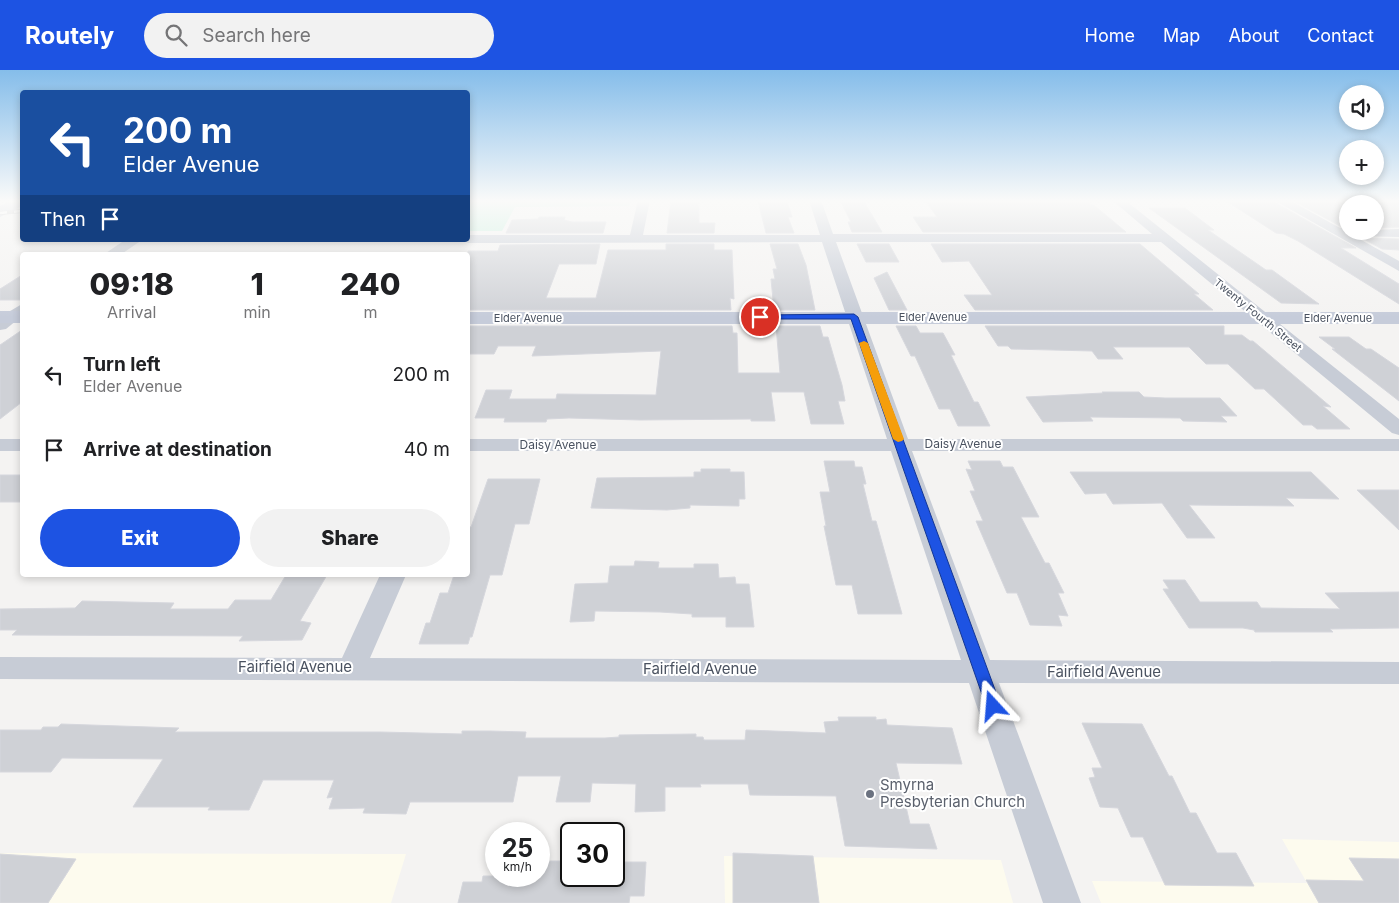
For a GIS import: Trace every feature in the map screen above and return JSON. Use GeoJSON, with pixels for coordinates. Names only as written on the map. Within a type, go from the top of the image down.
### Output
{"type":"FeatureCollection","features":[{"type":"Feature","properties":{"kind":"street"},"geometry":{"type":"LineString","coordinates":[[470,239],[489,239]]}},
{"type":"Feature","properties":{"kind":"street"},"geometry":{"type":"LineString","coordinates":[[804,239],[871,239]]}},
{"type":"Feature","properties":{"kind":"street"},"geometry":{"type":"LineString","coordinates":[[828,239],[1062,903]]}},
{"type":"Feature","properties":{"kind":"street","name":"Twenty Fourth Street"},"geometry":{"type":"LineString","coordinates":[[1166,239],[1399,429]]}},
{"type":"Feature","properties":{"kind":"street"},"geometry":{"type":"LineString","coordinates":[[1352,240],[1399,268]]}},
{"type":"Feature","properties":{"kind":"street"},"geometry":{"type":"LineString","coordinates":[[115,252],[132,242]]}},
{"type":"Feature","properties":{"kind":"street","name":"Elder Avenue"},"geometry":{"type":"LineString","coordinates":[[470,318],[1399,318]]}},
{"type":"Feature","properties":{"kind":"street"},"geometry":{"type":"LineString","coordinates":[[0,445],[20,445]]}},
{"type":"Feature","properties":{"kind":"street","name":"Daisy Avenue"},"geometry":{"type":"LineString","coordinates":[[470,445],[1399,445]]}},
{"type":"Feature","properties":{"kind":"street"},"geometry":{"type":"LineString","coordinates":[[352,667],[392,577]]}},
{"type":"Feature","properties":{"kind":"street","name":"Fairfield Avenue"},"geometry":{"type":"LineString","coordinates":[[0,668],[352,667],[1399,673]]}},
{"type":"Feature","properties":{"kind":"shaded area"},"geometry":{"type":"Polygon","coordinates":[[[1282,839],[1399,842],[1399,903],[1101,903],[1092,881],[1307,883],[1282,839]]]}},
{"type":"Feature","properties":{"kind":"shaded area"},"geometry":{"type":"Polygon","coordinates":[[[0,853],[406,854],[391,903],[0,903],[0,853]]]}},
{"type":"Feature","properties":{"kind":"shaded area"},"geometry":{"type":"Polygon","coordinates":[[[724,856],[1001,860],[1013,903],[725,903],[724,856]]]}},
{"type":"Feature","properties":{"kind":"building"},"geometry":{"type":"Polygon","coordinates":[[[1192,239],[1221,239],[1266,270],[1272,270],[1319,304],[1281,303],[1192,239]]]}},
{"type":"Feature","properties":{"kind":"building"},"geometry":{"type":"Polygon","coordinates":[[[1294,239],[1339,239],[1356,248],[1341,248],[1399,284],[1399,304],[1294,239]]]}},
{"type":"Feature","properties":{"kind":"building"},"geometry":{"type":"Polygon","coordinates":[[[1399,239],[1399,250],[1382,249],[1366,240],[1399,239]]]}},
{"type":"Feature","properties":{"kind":"building"},"geometry":{"type":"Polygon","coordinates":[[[600,244],[596,264],[559,264],[546,298],[596,298],[608,250],[666,250],[666,244],[714,244],[714,250],[732,250],[734,299],[730,298],[731,310],[470,310],[470,252],[468,251],[498,251],[500,245],[600,244]]]}},
{"type":"Feature","properties":{"kind":"building"},"geometry":{"type":"Polygon","coordinates":[[[770,244],[798,244],[806,265],[815,310],[774,310],[771,279],[775,279],[773,269],[777,269],[770,244]]]}},
{"type":"Feature","properties":{"kind":"building"},"geometry":{"type":"Polygon","coordinates":[[[857,244],[889,244],[899,262],[866,262],[857,244]]]}},
{"type":"Feature","properties":{"kind":"building"},"geometry":{"type":"Polygon","coordinates":[[[931,244],[1140,244],[1199,294],[1194,294],[1213,310],[975,310],[964,295],[992,295],[969,261],[942,262],[931,244]]]}},
{"type":"Feature","properties":{"kind":"building"},"geometry":{"type":"Polygon","coordinates":[[[887,272],[907,310],[889,310],[874,278],[887,272]]]}},
{"type":"Feature","properties":{"kind":"building"},"geometry":{"type":"Polygon","coordinates":[[[20,276],[20,300],[0,300],[0,289],[20,276]]]}},
{"type":"Feature","properties":{"kind":"building"},"geometry":{"type":"Polygon","coordinates":[[[470,326],[732,326],[733,333],[737,333],[738,373],[780,373],[776,326],[820,326],[823,337],[828,337],[842,385],[845,401],[838,401],[844,424],[811,424],[804,392],[771,392],[775,421],[751,421],[751,419],[640,420],[569,418],[547,419],[546,422],[504,422],[505,418],[475,418],[486,390],[512,390],[509,399],[556,399],[557,394],[656,395],[661,351],[532,356],[536,346],[498,346],[494,354],[470,354],[470,326]]]}},
{"type":"Feature","properties":{"kind":"building"},"geometry":{"type":"Polygon","coordinates":[[[896,326],[916,326],[920,333],[943,333],[955,355],[951,355],[974,402],[978,402],[990,426],[958,426],[950,409],[939,409],[915,356],[911,356],[896,326]]]}},
{"type":"Feature","properties":{"kind":"building"},"geometry":{"type":"Polygon","coordinates":[[[985,326],[1224,326],[1224,335],[1242,335],[1253,341],[1331,407],[1323,406],[1350,429],[1317,429],[1312,425],[1303,425],[1264,389],[1255,389],[1228,364],[1206,364],[1189,347],[1113,347],[1123,359],[1098,359],[1092,351],[1011,349],[1008,346],[998,346],[985,326]]]}},
{"type":"Feature","properties":{"kind":"building"},"geometry":{"type":"Polygon","coordinates":[[[20,331],[20,404],[0,419],[0,345],[20,331]]]}},
{"type":"Feature","properties":{"kind":"building"},"geometry":{"type":"Polygon","coordinates":[[[1319,337],[1349,337],[1399,368],[1399,401],[1332,349],[1335,349],[1319,337]]]}},
{"type":"Feature","properties":{"kind":"building"},"geometry":{"type":"Polygon","coordinates":[[[1102,392],[1139,392],[1144,397],[1220,398],[1237,416],[1221,416],[1227,422],[1183,421],[1180,418],[1090,417],[1093,421],[1043,422],[1026,397],[1102,392]]]}},
{"type":"Feature","properties":{"kind":"building"},"geometry":{"type":"Polygon","coordinates":[[[824,461],[854,461],[855,467],[862,467],[866,484],[863,484],[872,521],[876,521],[902,614],[858,614],[852,585],[836,585],[824,526],[826,526],[820,492],[830,492],[824,461]]]}},
{"type":"Feature","properties":{"kind":"building"},"geometry":{"type":"Polygon","coordinates":[[[968,461],[1000,461],[1003,467],[1013,467],[1039,517],[1021,517],[1045,563],[1049,563],[1064,593],[1058,593],[1068,616],[1058,615],[1062,626],[1030,625],[1017,593],[1007,593],[976,521],[983,521],[970,491],[975,491],[966,469],[972,470],[968,461]]]}},
{"type":"Feature","properties":{"kind":"building"},"geometry":{"type":"Polygon","coordinates":[[[701,469],[730,469],[730,472],[744,472],[745,499],[739,499],[739,506],[690,505],[690,508],[667,510],[591,508],[597,478],[694,477],[694,472],[701,472],[701,469]]]}},
{"type":"Feature","properties":{"kind":"building"},"geometry":{"type":"Polygon","coordinates":[[[1070,472],[1311,472],[1339,499],[1286,498],[1294,506],[1189,505],[1215,538],[1187,538],[1162,503],[1113,504],[1106,493],[1085,494],[1070,472]]]}},
{"type":"Feature","properties":{"kind":"building"},"geometry":{"type":"Polygon","coordinates":[[[0,475],[20,475],[20,502],[0,502],[0,475]]]}},
{"type":"Feature","properties":{"kind":"building"},"geometry":{"type":"Polygon","coordinates":[[[488,479],[540,479],[529,524],[515,524],[502,575],[490,575],[472,637],[470,637],[468,644],[419,644],[426,623],[430,623],[440,593],[448,593],[453,577],[470,577],[471,527],[488,479]]]}},
{"type":"Feature","properties":{"kind":"building"},"geometry":{"type":"Polygon","coordinates":[[[1357,490],[1399,490],[1399,530],[1357,490]]]}},
{"type":"Feature","properties":{"kind":"building"},"geometry":{"type":"Polygon","coordinates":[[[635,561],[659,562],[658,568],[694,568],[694,564],[718,564],[719,578],[735,577],[736,584],[749,584],[754,627],[726,627],[726,617],[692,617],[692,614],[660,612],[595,611],[594,621],[570,622],[575,584],[608,583],[610,566],[634,566],[635,561]]]}},
{"type":"Feature","properties":{"kind":"building"},"geometry":{"type":"Polygon","coordinates":[[[285,577],[326,577],[300,621],[311,623],[302,640],[239,641],[243,636],[12,635],[17,630],[0,630],[0,609],[75,608],[82,601],[174,603],[170,609],[228,609],[235,600],[271,600],[285,577]]]}},
{"type":"Feature","properties":{"kind":"building"},"geometry":{"type":"Polygon","coordinates":[[[1163,580],[1185,580],[1200,602],[1257,602],[1261,608],[1340,609],[1325,593],[1399,592],[1399,628],[1330,629],[1333,632],[1255,632],[1254,630],[1243,628],[1189,628],[1163,589],[1169,589],[1163,580]]]}},
{"type":"Feature","properties":{"kind":"building"},"geometry":{"type":"Polygon","coordinates":[[[838,717],[876,717],[876,720],[886,719],[887,725],[952,728],[962,764],[896,763],[910,824],[929,824],[937,849],[845,846],[836,796],[750,795],[748,784],[700,784],[701,787],[665,787],[665,811],[635,812],[636,784],[592,783],[590,802],[556,802],[561,776],[518,776],[513,802],[410,802],[406,814],[363,813],[365,808],[329,809],[333,797],[327,798],[334,780],[263,780],[249,810],[208,810],[210,807],[133,807],[163,759],[62,758],[51,772],[0,772],[0,730],[41,730],[43,727],[58,727],[61,724],[179,728],[175,732],[462,734],[462,731],[490,731],[526,732],[525,738],[605,738],[619,737],[619,735],[696,734],[696,737],[703,737],[704,740],[745,740],[746,730],[826,733],[824,722],[839,721],[838,717]]]}},
{"type":"Feature","properties":{"kind":"building"},"geometry":{"type":"Polygon","coordinates":[[[1082,723],[1142,724],[1169,776],[1172,776],[1190,813],[1196,813],[1217,853],[1236,853],[1254,886],[1165,885],[1143,837],[1131,837],[1118,808],[1100,807],[1089,778],[1095,777],[1092,768],[1102,768],[1082,723]]]}},
{"type":"Feature","properties":{"kind":"building"},"geometry":{"type":"Polygon","coordinates":[[[733,853],[813,856],[819,903],[733,903],[733,853]]]}},
{"type":"Feature","properties":{"kind":"building"},"geometry":{"type":"Polygon","coordinates":[[[0,854],[76,859],[48,903],[0,903],[0,854]]]}},
{"type":"Feature","properties":{"kind":"building"},"geometry":{"type":"Polygon","coordinates":[[[1349,858],[1399,859],[1399,903],[1319,903],[1306,880],[1364,881],[1349,858]]]}},
{"type":"Feature","properties":{"kind":"building"},"geometry":{"type":"Polygon","coordinates":[[[550,861],[560,861],[560,887],[625,887],[625,862],[646,862],[644,896],[630,896],[629,903],[458,903],[463,882],[482,882],[483,876],[485,876],[485,887],[550,887],[550,861]]]}},
{"type":"Feature","properties":{"kind":"slow traffic"},"geometry":{"type":"LineString","coordinates":[[864,343],[898,439]]}},
{"type":"Feature","properties":{"kind":"place","name":"Smyrna Presbyterian Church"},"geometry":{"type":"Point","coordinates":[870,794]}},
{"type":"Feature","properties":{"kind":"route"},"geometry":{"type":"LineString","coordinates":[[760,317],[854,317],[993,706]]}}]}
